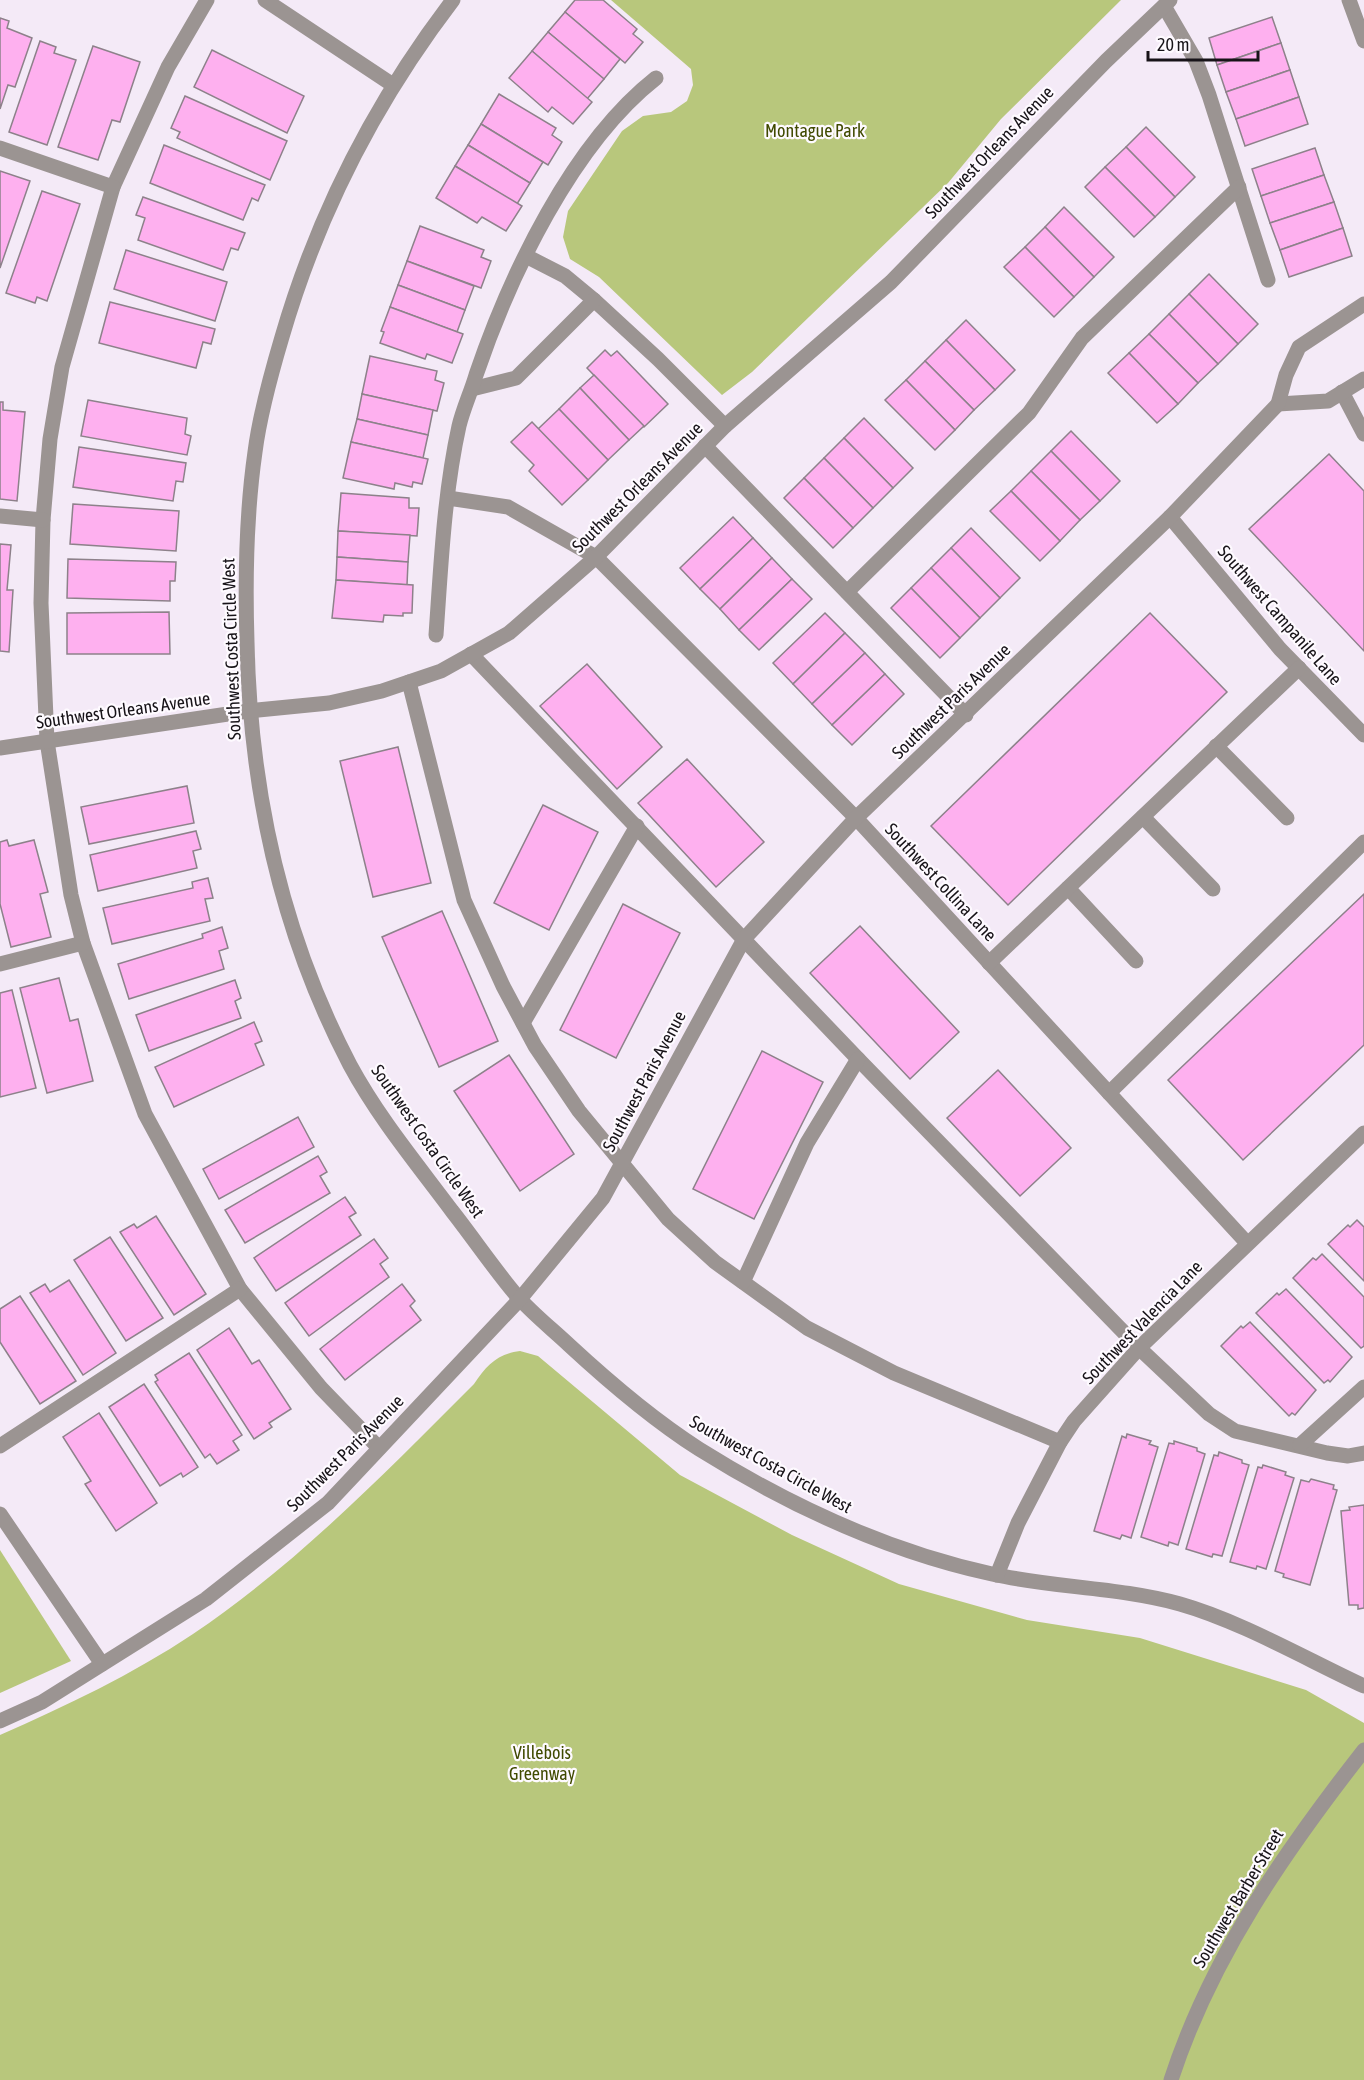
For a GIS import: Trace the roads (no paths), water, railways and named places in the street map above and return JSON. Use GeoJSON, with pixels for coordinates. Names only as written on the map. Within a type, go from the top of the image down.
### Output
{"type":"FeatureCollection","features":[{"type":"Feature","properties":{"kind":"street"},"geometry":{"type":"LineString","coordinates":[[207,0],[168,67],[113,187],[62,367],[50,439],[43,520],[41,603],[47,741],[71,895],[83,943],[146,1114],[240,1289],[321,1388],[379,1448]]}},
{"type":"Feature","properties":{"kind":"street"},"geometry":{"type":"LineString","coordinates":[[265,0],[393,85]]}},
{"type":"Feature","properties":{"kind":"street","name":"Southwest Costa Circle West"},"geometry":{"type":"LineString","coordinates":[[453,0],[393,85],[331,199],[299,277],[272,373],[255,448],[248,520],[246,600],[248,711],[269,841],[291,922],[318,997],[352,1069],[399,1141],[520,1299],[626,1396],[695,1447],[842,1527],[929,1559],[997,1575],[1125,1592],[1184,1605],[1364,1686]]}},
{"type":"Feature","properties":{"kind":"street"},"geometry":{"type":"LineString","coordinates":[[1349,0],[1364,40]]}},
{"type":"Feature","properties":{"kind":"street"},"geometry":{"type":"LineString","coordinates":[[1167,3],[1196,61],[1268,280]]}},
{"type":"Feature","properties":{"kind":"street","name":"Southwest Orleans Avenue"},"geometry":{"type":"LineString","coordinates":[[0,748],[248,711],[328,703],[409,682],[441,671],[509,633],[596,558],[725,426],[891,282],[1106,61],[1167,3]]}},
{"type":"Feature","properties":{"kind":"street"},"geometry":{"type":"LineString","coordinates":[[436,634],[448,498],[459,424],[509,288],[541,225],[596,138],[629,99],[656,78]]}},
{"type":"Feature","properties":{"kind":"street"},"geometry":{"type":"LineString","coordinates":[[0,148],[113,187]]}},
{"type":"Feature","properties":{"kind":"street"},"geometry":{"type":"LineString","coordinates":[[847,592],[1029,413],[1082,338],[1239,187]]}},
{"type":"Feature","properties":{"kind":"street"},"geometry":{"type":"LineString","coordinates":[[526,256],[565,276],[594,300],[658,359],[725,426]]}},
{"type":"Feature","properties":{"kind":"street"},"geometry":{"type":"LineString","coordinates":[[472,389],[516,378],[594,300]]}},
{"type":"Feature","properties":{"kind":"street","name":"Southwest Paris Avenue"},"geometry":{"type":"LineString","coordinates":[[0,1721],[42,1702],[206,1599],[274,1548],[328,1503],[520,1299],[603,1198],[744,939],[856,818],[1170,517],[1278,404],[1286,375],[1299,347],[1364,304]]}},
{"type":"Feature","properties":{"kind":"street"},"geometry":{"type":"LineString","coordinates":[[1278,404],[1328,401],[1364,379]]}},
{"type":"Feature","properties":{"kind":"street"},"geometry":{"type":"LineString","coordinates":[[1342,392],[1364,434]]}},
{"type":"Feature","properties":{"kind":"street"},"geometry":{"type":"LineString","coordinates":[[705,446],[966,715]]}},
{"type":"Feature","properties":{"kind":"street","name":"Southwest Collina Lane"},"geometry":{"type":"LineString","coordinates":[[448,498],[508,507],[596,558],[856,818],[1247,1243]]}},
{"type":"Feature","properties":{"kind":"street"},"geometry":{"type":"LineString","coordinates":[[0,516],[43,520]]}},
{"type":"Feature","properties":{"kind":"street","name":"Southwest Campanile Lane"},"geometry":{"type":"LineString","coordinates":[[1170,517],[1299,668],[1364,735]]}},
{"type":"Feature","properties":{"kind":"street"},"geometry":{"type":"LineString","coordinates":[[471,654],[858,1059],[1139,1348],[1222,1425],[1235,1431],[1328,1453],[1348,1456],[1364,1454]]}},
{"type":"Feature","properties":{"kind":"street"},"geometry":{"type":"LineString","coordinates":[[989,963],[1299,668]]}},
{"type":"Feature","properties":{"kind":"street"},"geometry":{"type":"LineString","coordinates":[[409,682],[464,900],[523,1023],[535,1046],[579,1111],[668,1219],[715,1262],[807,1328],[894,1373],[1060,1442]]}},
{"type":"Feature","properties":{"kind":"street"},"geometry":{"type":"LineString","coordinates":[[1216,746],[1287,818]]}},
{"type":"Feature","properties":{"kind":"street"},"geometry":{"type":"LineString","coordinates":[[1143,816],[1213,889]]}},
{"type":"Feature","properties":{"kind":"street"},"geometry":{"type":"LineString","coordinates":[[523,1023],[637,826]]}},
{"type":"Feature","properties":{"kind":"street"},"geometry":{"type":"LineString","coordinates":[[1109,1093],[1364,842]]}},
{"type":"Feature","properties":{"kind":"street"},"geometry":{"type":"LineString","coordinates":[[1068,888],[1136,961]]}},
{"type":"Feature","properties":{"kind":"street"},"geometry":{"type":"LineString","coordinates":[[0,964],[83,943]]}},
{"type":"Feature","properties":{"kind":"street"},"geometry":{"type":"LineString","coordinates":[[743,1282],[807,1143],[858,1059]]}},
{"type":"Feature","properties":{"kind":"street","name":"Southwest Valencia Lane"},"geometry":{"type":"LineString","coordinates":[[997,1575],[1018,1523],[1060,1442],[1074,1421],[1139,1348],[1364,1133]]}},
{"type":"Feature","properties":{"kind":"street"},"geometry":{"type":"LineString","coordinates":[[0,1446],[240,1289]]}},
{"type":"Feature","properties":{"kind":"street"},"geometry":{"type":"LineString","coordinates":[[1300,1445],[1364,1387]]}},
{"type":"Feature","properties":{"kind":"street"},"geometry":{"type":"LineString","coordinates":[[0,1514],[102,1664]]}},
{"type":"Feature","properties":{"kind":"street","name":"Southwest Barber Street"},"geometry":{"type":"LineString","coordinates":[[1171,2080],[1204,1996],[1236,1934],[1296,1838],[1364,1750]]}},
{"type":"Feature","properties":{"kind":"park label","name":"Montague Park"},"geometry":{"type":"Point","coordinates":[815,130]}},
{"type":"Feature","properties":{"kind":"park label","name":"Villebois Greenway"},"geometry":{"type":"Point","coordinates":[542,1762]}}]}
